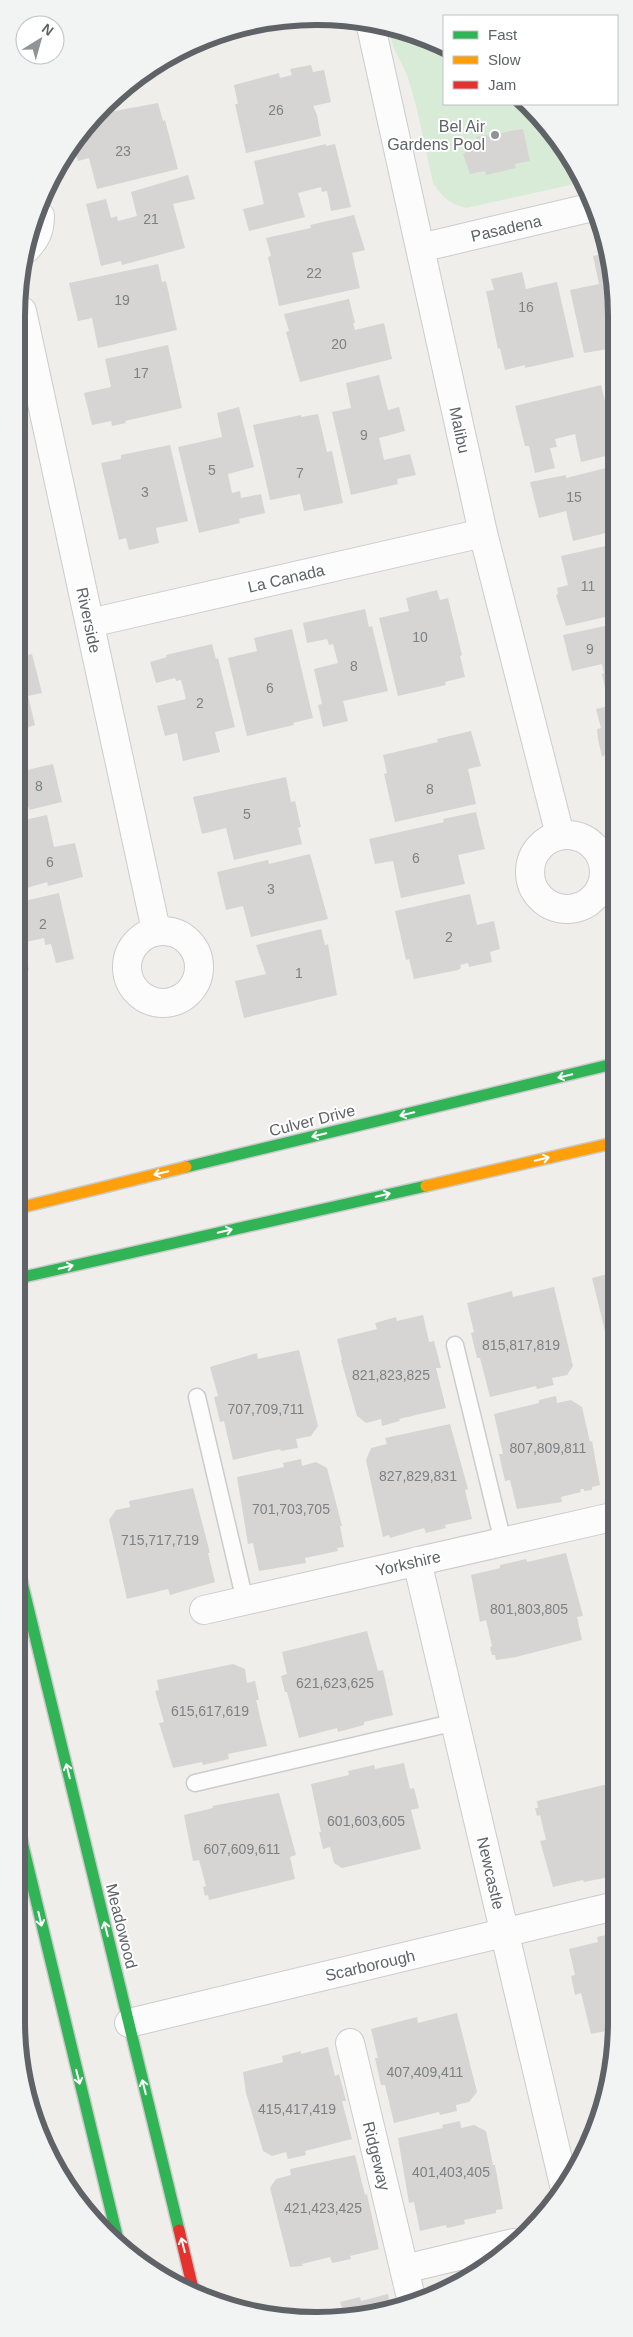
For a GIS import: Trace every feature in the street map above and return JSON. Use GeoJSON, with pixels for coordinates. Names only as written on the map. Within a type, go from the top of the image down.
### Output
{"type":"FeatureCollection","features":[{"type":"Feature","properties":{"kind":"main road","name":"Culver Drive"},"geometry":{"type":"LineString","coordinates":[[25,1207],[608,1065]]}},
{"type":"Feature","properties":{"kind":"main road"},"geometry":{"type":"LineString","coordinates":[[25,1277],[608,1144]]}},
{"type":"Feature","properties":{"kind":"main road","name":"Meadowood"},"geometry":{"type":"LineString","coordinates":[[25,1595],[192,2284]]}},
{"type":"Feature","properties":{"kind":"main road"},"geometry":{"type":"LineString","coordinates":[[25,1853],[116,2233]]}},
{"type":"Feature","properties":{"kind":"street","name":"Malibu"},"geometry":{"type":"LineString","coordinates":[[372,31],[483,533],[560,836]]}},
{"type":"Feature","properties":{"kind":"street","name":"Pasadena"},"geometry":{"type":"LineString","coordinates":[[420,248],[587,208]]}},
{"type":"Feature","properties":{"kind":"street","name":"Riverside"},"geometry":{"type":"LineString","coordinates":[[25,325],[156,930]]}},
{"type":"Feature","properties":{"kind":"street","name":"La Canada"},"geometry":{"type":"LineString","coordinates":[[90,624],[483,533]]}},
{"type":"Feature","properties":{"kind":"street","name":"Yorkshire"},"geometry":{"type":"LineString","coordinates":[[204,1610],[608,1518]]}},
{"type":"Feature","properties":{"kind":"street","name":"Newcastle"},"geometry":{"type":"LineString","coordinates":[[417,1561],[562,2177]]}},
{"type":"Feature","properties":{"kind":"street","name":"Scarborough"},"geometry":{"type":"LineString","coordinates":[[129,2023],[608,1908]]}},
{"type":"Feature","properties":{"kind":"street","name":"Ridgeway"},"geometry":{"type":"LineString","coordinates":[[350,2043],[411,2297]]}},
{"type":"Feature","properties":{"kind":"street"},"geometry":{"type":"LineString","coordinates":[[404,2269],[502,2246]]}},
{"type":"Feature","properties":{"kind":"lane"},"geometry":{"type":"LineString","coordinates":[[455,1345],[503,1542]]}},
{"type":"Feature","properties":{"kind":"lane"},"geometry":{"type":"LineString","coordinates":[[197,1397],[246,1601]]}},
{"type":"Feature","properties":{"kind":"lane"},"geometry":{"type":"LineString","coordinates":[[196,1783],[456,1722]]}},
{"type":"Feature","properties":{"kind":"green space","name":"Bel Air Gardens Pool"},"geometry":{"type":"Polygon","coordinates":[[[390,35],[410,40],[443,54],[443,105],[518,105],[548,139],[576,184],[466,208],[447,199],[433,183],[412,91],[390,35]]]}},
{"type":"Feature","properties":{"kind":"building"},"geometry":{"type":"Polygon","coordinates":[[[311,65],[313,72],[324,70],[331,102],[313,106],[317,115],[321,136],[246,153],[235,104],[238,104],[234,85],[279,73],[280,78],[292,75],[290,69],[311,65]]]}},
{"type":"Feature","properties":{"kind":"building"},"geometry":{"type":"Polygon","coordinates":[[[158,103],[163,121],[165,120],[178,169],[97,189],[89,158],[78,161],[74,155],[108,112],[158,103]]]}},
{"type":"Feature","properties":{"kind":"building"},"geometry":{"type":"Polygon","coordinates":[[[523,129],[530,161],[515,164],[516,168],[486,175],[485,171],[470,174],[463,154],[465,153],[463,143],[477,140],[476,137],[523,129]]]}},
{"type":"Feature","properties":{"kind":"building"},"geometry":{"type":"Polygon","coordinates":[[[326,144],[326,146],[335,144],[351,207],[331,211],[327,191],[322,192],[321,187],[298,193],[305,217],[249,231],[243,209],[264,204],[254,161],[326,144]]]}},
{"type":"Feature","properties":{"kind":"building"},"geometry":{"type":"Polygon","coordinates":[[[188,175],[195,199],[173,204],[185,248],[122,265],[121,261],[101,266],[86,204],[106,199],[111,218],[117,216],[118,221],[137,216],[131,192],[188,175]]]}},
{"type":"Feature","properties":{"kind":"building"},"geometry":{"type":"Polygon","coordinates":[[[354,215],[365,250],[352,253],[360,288],[279,306],[268,257],[271,256],[266,238],[311,228],[310,225],[354,215]]]}},
{"type":"Feature","properties":{"kind":"building"},"geometry":{"type":"Polygon","coordinates":[[[601,254],[606,278],[608,349],[584,353],[570,290],[599,284],[593,256],[601,254]]]}},
{"type":"Feature","properties":{"kind":"building"},"geometry":{"type":"Polygon","coordinates":[[[158,264],[162,282],[166,281],[177,330],[98,348],[92,318],[78,321],[69,283],[158,264]]]}},
{"type":"Feature","properties":{"kind":"building"},"geometry":{"type":"Polygon","coordinates":[[[522,272],[526,289],[557,282],[574,357],[525,368],[525,365],[505,370],[500,348],[498,349],[486,291],[494,290],[491,279],[522,272]]]}},
{"type":"Feature","properties":{"kind":"building"},"geometry":{"type":"Polygon","coordinates":[[[349,299],[355,330],[384,323],[392,359],[300,382],[286,332],[289,331],[284,314],[349,299]]]}},
{"type":"Feature","properties":{"kind":"building"},"geometry":{"type":"Polygon","coordinates":[[[168,345],[182,408],[125,421],[126,423],[112,426],[111,421],[92,425],[84,393],[111,387],[105,359],[168,345]]]}},
{"type":"Feature","properties":{"kind":"building"},"geometry":{"type":"Polygon","coordinates":[[[379,375],[388,410],[399,407],[405,431],[379,438],[384,460],[410,454],[416,475],[397,479],[398,484],[351,495],[332,412],[351,408],[346,383],[379,375]]]}},
{"type":"Feature","properties":{"kind":"building"},"geometry":{"type":"Polygon","coordinates":[[[601,385],[608,413],[608,455],[581,462],[575,434],[555,439],[557,447],[550,448],[555,468],[535,473],[529,446],[525,446],[515,406],[601,385]]]}},
{"type":"Feature","properties":{"kind":"building"},"geometry":{"type":"Polygon","coordinates":[[[239,407],[254,467],[228,474],[232,493],[240,491],[241,498],[261,494],[265,513],[239,519],[240,523],[199,533],[178,447],[222,437],[217,413],[239,407]]]}},
{"type":"Feature","properties":{"kind":"building"},"geometry":{"type":"Polygon","coordinates":[[[318,414],[327,452],[332,451],[343,503],[304,511],[300,494],[270,500],[253,425],[301,415],[301,417],[318,414]]]}},
{"type":"Feature","properties":{"kind":"building"},"geometry":{"type":"Polygon","coordinates":[[[170,445],[188,521],[156,528],[159,543],[129,550],[126,538],[119,540],[101,463],[121,459],[121,455],[170,445]]]}},
{"type":"Feature","properties":{"kind":"building"},"geometry":{"type":"Polygon","coordinates":[[[608,468],[608,532],[573,541],[566,511],[539,518],[530,482],[566,475],[566,478],[608,468]]]}},
{"type":"Feature","properties":{"kind":"building"},"geometry":{"type":"Polygon","coordinates":[[[608,545],[608,616],[566,626],[556,595],[558,594],[557,588],[568,585],[561,556],[608,545]]]}},
{"type":"Feature","properties":{"kind":"building"},"geometry":{"type":"Polygon","coordinates":[[[437,590],[440,600],[448,598],[462,655],[460,656],[465,677],[445,682],[446,685],[398,696],[379,618],[409,611],[406,598],[437,590]]]}},
{"type":"Feature","properties":{"kind":"building"},"geometry":{"type":"Polygon","coordinates":[[[365,609],[369,627],[372,626],[388,691],[343,701],[348,721],[323,727],[318,705],[322,704],[314,669],[338,663],[333,644],[329,645],[327,639],[307,643],[303,623],[365,609]]]}},
{"type":"Feature","properties":{"kind":"building"},"geometry":{"type":"Polygon","coordinates":[[[608,625],[608,697],[602,674],[604,673],[602,664],[572,671],[563,635],[608,625]]]}},
{"type":"Feature","properties":{"kind":"building"},"geometry":{"type":"Polygon","coordinates":[[[292,629],[313,718],[293,723],[294,725],[247,736],[228,658],[257,651],[254,638],[292,629]]]}},
{"type":"Feature","properties":{"kind":"building"},"geometry":{"type":"Polygon","coordinates":[[[212,644],[216,659],[218,658],[235,727],[215,732],[220,752],[183,761],[177,733],[165,736],[157,706],[186,699],[181,680],[176,681],[175,678],[156,683],[150,662],[167,657],[166,655],[212,644]]]}},
{"type":"Feature","properties":{"kind":"building"},"geometry":{"type":"Polygon","coordinates":[[[32,654],[42,693],[28,696],[35,725],[25,728],[25,656],[32,654]]]}},
{"type":"Feature","properties":{"kind":"building"},"geometry":{"type":"Polygon","coordinates":[[[608,706],[608,767],[605,755],[602,757],[598,739],[597,729],[601,728],[596,709],[608,706]]]}},
{"type":"Feature","properties":{"kind":"building"},"geometry":{"type":"Polygon","coordinates":[[[471,731],[481,766],[468,769],[476,804],[395,822],[384,774],[387,773],[383,755],[438,742],[437,739],[471,731]]]}},
{"type":"Feature","properties":{"kind":"building"},"geometry":{"type":"Polygon","coordinates":[[[25,763],[27,770],[53,764],[62,802],[29,810],[29,807],[25,808],[25,763]]]}},
{"type":"Feature","properties":{"kind":"building"},"geometry":{"type":"Polygon","coordinates":[[[286,777],[291,802],[295,801],[301,827],[298,828],[302,844],[234,860],[226,828],[202,834],[193,797],[286,777]]]}},
{"type":"Feature","properties":{"kind":"building"},"geometry":{"type":"Polygon","coordinates":[[[476,812],[485,849],[458,855],[465,884],[401,898],[393,861],[375,864],[369,839],[444,822],[443,819],[476,812]]]}},
{"type":"Feature","properties":{"kind":"building"},"geometry":{"type":"Polygon","coordinates":[[[47,815],[54,847],[75,843],[83,877],[48,886],[47,882],[25,889],[25,820],[47,815]]]}},
{"type":"Feature","properties":{"kind":"building"},"geometry":{"type":"Polygon","coordinates":[[[310,854],[328,919],[251,937],[243,906],[226,910],[217,872],[268,860],[269,864],[310,854]]]}},
{"type":"Feature","properties":{"kind":"building"},"geometry":{"type":"Polygon","coordinates":[[[59,893],[74,959],[56,963],[51,944],[45,945],[44,938],[25,942],[25,901],[59,893]]]}},
{"type":"Feature","properties":{"kind":"building"},"geometry":{"type":"Polygon","coordinates":[[[470,894],[477,925],[494,921],[500,949],[490,952],[492,962],[469,967],[468,963],[460,965],[461,968],[458,970],[414,979],[409,959],[406,960],[395,911],[470,894]]]}},
{"type":"Feature","properties":{"kind":"building"},"geometry":{"type":"Polygon","coordinates":[[[321,929],[325,945],[328,944],[337,995],[244,1018],[235,981],[266,974],[256,945],[321,929]]]}},
{"type":"Feature","properties":{"kind":"building"},"geometry":{"type":"Polygon","coordinates":[[[25,955],[29,970],[25,971],[25,955]]]}},
{"type":"Feature","properties":{"kind":"building"},"geometry":{"type":"Polygon","coordinates":[[[608,1274],[608,1344],[592,1278],[608,1274]]]}},
{"type":"Feature","properties":{"kind":"building"},"geometry":{"type":"Polygon","coordinates":[[[554,1287],[573,1366],[567,1375],[552,1378],[554,1385],[537,1389],[536,1386],[490,1397],[480,1358],[477,1358],[471,1333],[474,1332],[467,1303],[512,1291],[513,1297],[554,1287]]]}},
{"type":"Feature","properties":{"kind":"building"},"geometry":{"type":"Polygon","coordinates":[[[423,1315],[429,1342],[434,1341],[441,1368],[436,1368],[446,1408],[399,1419],[400,1421],[382,1426],[381,1419],[366,1423],[357,1416],[337,1339],[377,1329],[375,1323],[396,1317],[397,1321],[423,1315]]]}},
{"type":"Feature","properties":{"kind":"building"},"geometry":{"type":"Polygon","coordinates":[[[299,1350],[318,1426],[311,1436],[296,1439],[298,1448],[281,1451],[280,1449],[233,1460],[224,1421],[220,1422],[214,1397],[218,1396],[210,1367],[257,1353],[258,1359],[299,1350]]]}},
{"type":"Feature","properties":{"kind":"building"},"geometry":{"type":"Polygon","coordinates":[[[556,1396],[557,1403],[571,1400],[582,1407],[590,1442],[592,1441],[600,1485],[592,1487],[592,1490],[584,1491],[584,1489],[580,1489],[581,1492],[561,1497],[562,1502],[517,1509],[510,1480],[505,1481],[499,1454],[503,1454],[494,1414],[539,1403],[539,1400],[556,1396]]]}},
{"type":"Feature","properties":{"kind":"building"},"geometry":{"type":"Polygon","coordinates":[[[450,1424],[468,1489],[465,1490],[472,1519],[445,1525],[446,1528],[426,1533],[424,1528],[390,1538],[389,1535],[383,1537],[366,1460],[371,1448],[387,1444],[385,1438],[450,1424]]]}},
{"type":"Feature","properties":{"kind":"building"},"geometry":{"type":"Polygon","coordinates":[[[301,1459],[302,1466],[316,1462],[327,1468],[342,1526],[340,1526],[344,1547],[337,1548],[338,1551],[305,1558],[306,1563],[259,1571],[253,1543],[248,1544],[237,1477],[284,1467],[283,1463],[301,1459]]]}},
{"type":"Feature","properties":{"kind":"building"},"geometry":{"type":"Polygon","coordinates":[[[193,1488],[210,1553],[208,1553],[215,1582],[170,1595],[168,1589],[127,1599],[109,1520],[116,1510],[130,1507],[129,1501],[193,1488]]]}},
{"type":"Feature","properties":{"kind":"building"},"geometry":{"type":"Polygon","coordinates":[[[566,1553],[583,1616],[577,1617],[582,1640],[516,1657],[496,1660],[495,1655],[492,1655],[490,1647],[492,1646],[486,1620],[480,1622],[471,1575],[500,1568],[500,1565],[526,1559],[527,1562],[566,1553]]]}},
{"type":"Feature","properties":{"kind":"building"},"geometry":{"type":"Polygon","coordinates":[[[367,1631],[378,1671],[383,1670],[393,1715],[364,1722],[364,1725],[338,1732],[337,1728],[299,1738],[281,1676],[287,1674],[282,1652],[367,1631]]]}},
{"type":"Feature","properties":{"kind":"building"},"geometry":{"type":"Polygon","coordinates":[[[233,1664],[245,1669],[247,1683],[255,1681],[259,1700],[256,1700],[267,1746],[228,1754],[229,1759],[203,1765],[202,1762],[173,1768],[159,1723],[164,1722],[155,1691],[159,1690],[157,1680],[233,1664]]]}},
{"type":"Feature","properties":{"kind":"building"},"geometry":{"type":"Polygon","coordinates":[[[404,1763],[410,1789],[414,1788],[419,1808],[411,1810],[421,1849],[342,1868],[334,1863],[330,1847],[323,1849],[311,1784],[349,1775],[348,1771],[374,1765],[375,1769],[404,1763]]]}},
{"type":"Feature","properties":{"kind":"building"},"geometry":{"type":"Polygon","coordinates":[[[608,1784],[608,1877],[584,1882],[583,1880],[553,1887],[540,1841],[546,1840],[540,1815],[537,1816],[535,1808],[538,1808],[537,1801],[608,1784]]]}},
{"type":"Feature","properties":{"kind":"building"},"geometry":{"type":"Polygon","coordinates":[[[279,1793],[296,1855],[290,1857],[295,1879],[209,1900],[208,1895],[205,1896],[203,1887],[206,1886],[199,1860],[193,1861],[184,1815],[213,1808],[212,1806],[279,1793]]]}},
{"type":"Feature","properties":{"kind":"building"},"geometry":{"type":"Polygon","coordinates":[[[608,1935],[607,2031],[591,2034],[581,1993],[575,1995],[571,1976],[575,1975],[569,1949],[598,1942],[597,1937],[608,1935]]]}},
{"type":"Feature","properties":{"kind":"building"},"geometry":{"type":"Polygon","coordinates":[[[457,2013],[477,2092],[469,2102],[456,2105],[457,2111],[440,2115],[439,2112],[394,2123],[385,2085],[381,2085],[375,2058],[378,2058],[371,2029],[417,2017],[418,2023],[457,2013]]]}},
{"type":"Feature","properties":{"kind":"building"},"geometry":{"type":"Polygon","coordinates":[[[328,2047],[335,2076],[339,2074],[346,2101],[342,2101],[352,2139],[305,2151],[306,2155],[288,2159],[286,2152],[272,2156],[263,2151],[246,2093],[243,2072],[283,2062],[282,2056],[301,2051],[301,2054],[328,2047]]]}},
{"type":"Feature","properties":{"kind":"building"},"geometry":{"type":"Polygon","coordinates":[[[460,2121],[461,2128],[474,2125],[486,2131],[493,2165],[495,2165],[503,2209],[496,2210],[496,2213],[464,2220],[465,2224],[447,2228],[446,2225],[420,2231],[414,2202],[409,2203],[398,2138],[443,2128],[442,2125],[460,2121]]]}},
{"type":"Feature","properties":{"kind":"building"},"geometry":{"type":"Polygon","coordinates":[[[355,2155],[365,2195],[367,2194],[379,2249],[350,2256],[351,2259],[332,2263],[330,2257],[302,2264],[303,2266],[290,2267],[270,2188],[276,2179],[291,2175],[290,2169],[355,2155]]]}},
{"type":"Feature","properties":{"kind":"building"},"geometry":{"type":"Polygon","coordinates":[[[388,2294],[390,2302],[355,2310],[330,2311],[342,2308],[340,2302],[360,2297],[361,2301],[388,2294]]]}},
{"type":"Feature","properties":{"kind":"traffic: fast"},"geometry":{"type":"LineString","coordinates":[[186,1167],[608,1065]]}},
{"type":"Feature","properties":{"kind":"traffic: fast"},"geometry":{"type":"LineString","coordinates":[[25,1277],[426,1186]]}},
{"type":"Feature","properties":{"kind":"traffic: fast"},"geometry":{"type":"LineString","coordinates":[[25,1595],[179,2230]]}},
{"type":"Feature","properties":{"kind":"traffic: fast"},"geometry":{"type":"LineString","coordinates":[[25,1854],[116,2233]]}},
{"type":"Feature","properties":{"kind":"traffic: slow"},"geometry":{"type":"LineString","coordinates":[[426,1186],[608,1144]]}},
{"type":"Feature","properties":{"kind":"traffic: slow"},"geometry":{"type":"LineString","coordinates":[[25,1207],[186,1167]]}},
{"type":"Feature","properties":{"kind":"traffic: jam"},"geometry":{"type":"LineString","coordinates":[[179,2230],[192,2284]]}},
{"type":"Feature","properties":{"kind":"place","name":"Bel Air Gardens Pool"},"geometry":{"type":"Point","coordinates":[495,135]}}]}
